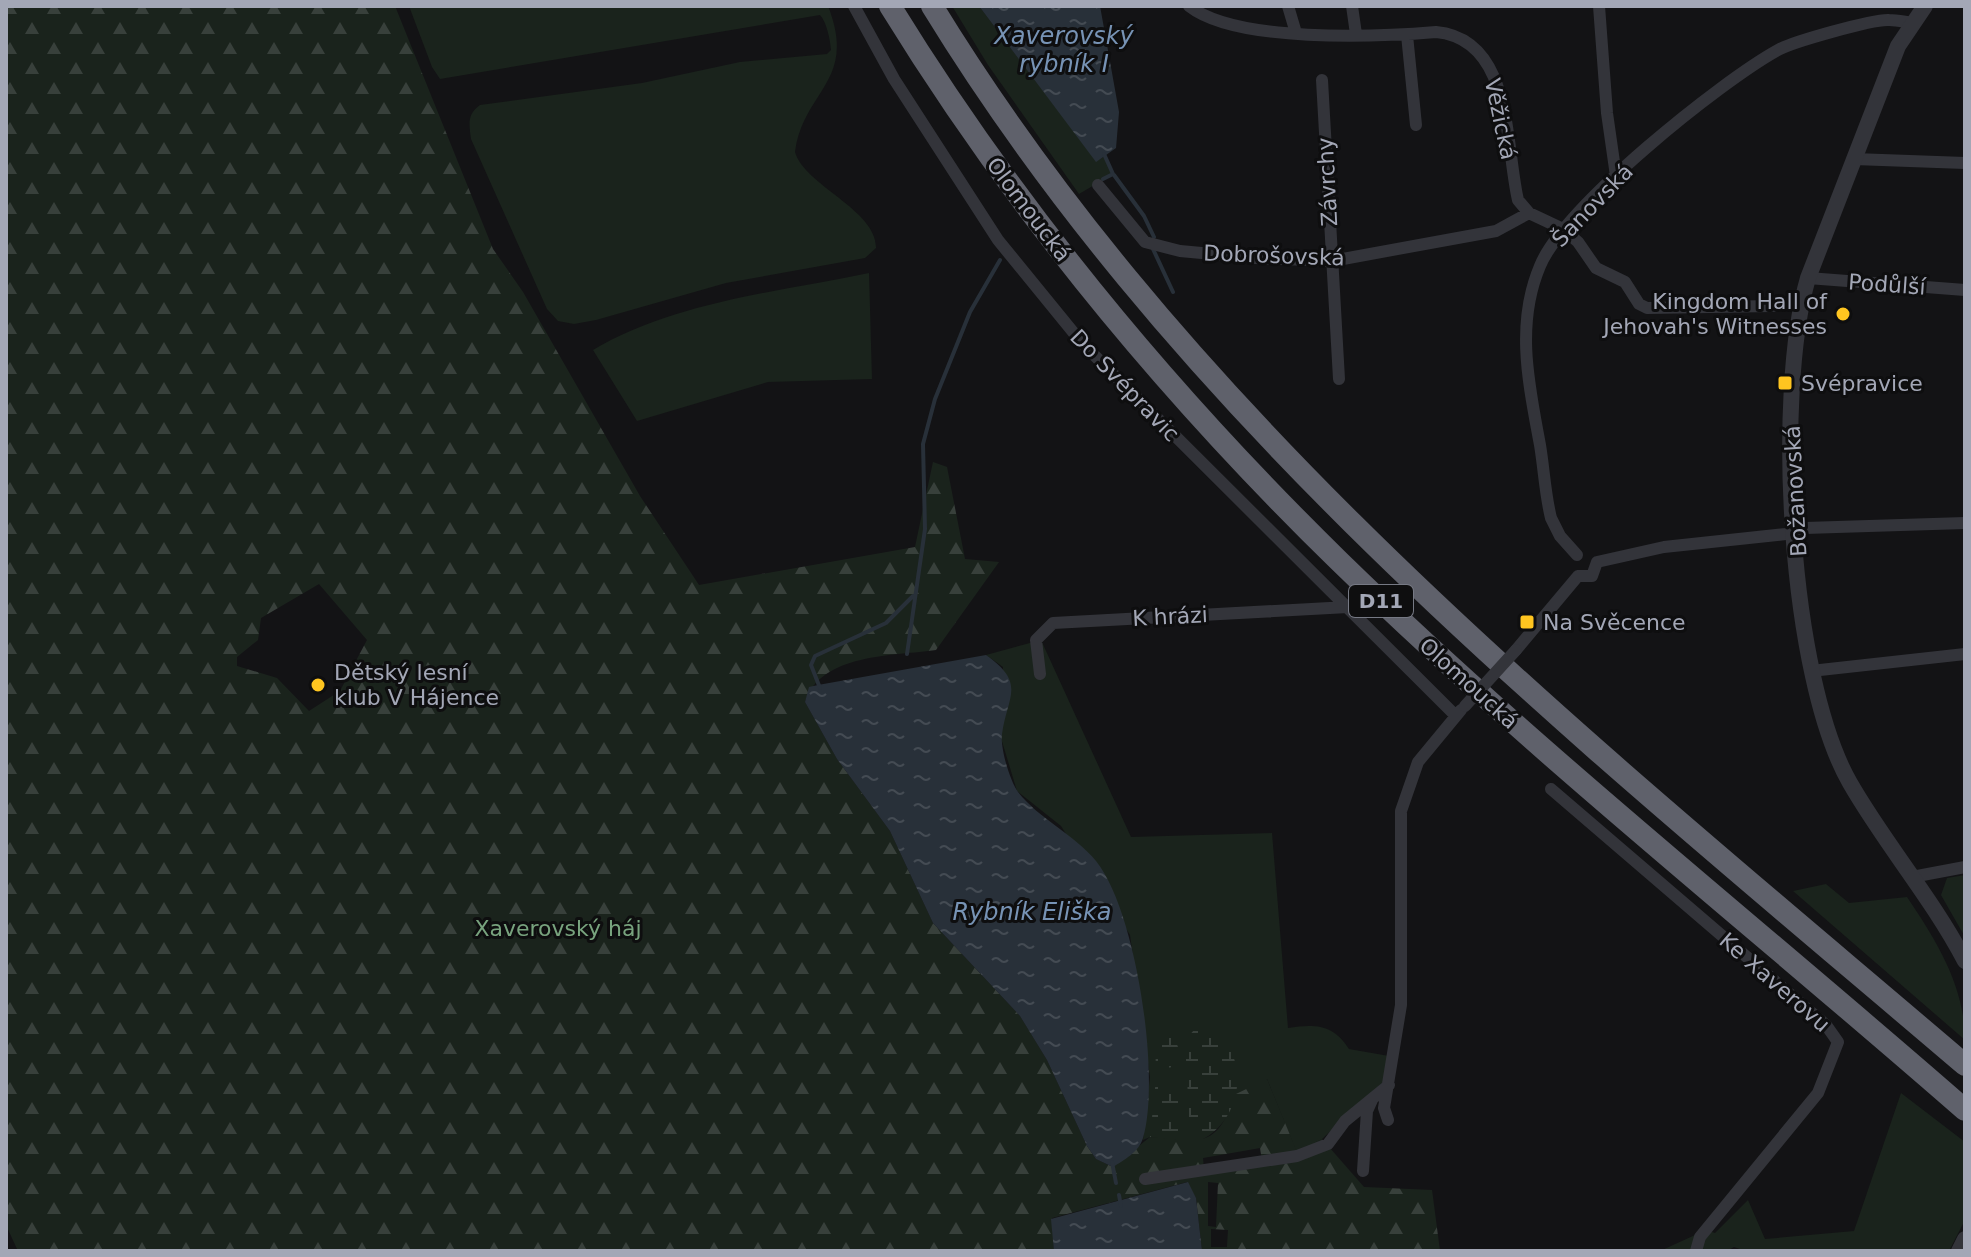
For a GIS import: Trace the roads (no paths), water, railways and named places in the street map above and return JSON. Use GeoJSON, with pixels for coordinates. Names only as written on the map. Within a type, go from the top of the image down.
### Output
{"type":"FeatureCollection","features":[{"type":"Feature","properties":{"kind":"highway","name":"Olomoucká"},"geometry":{"type":"LineString","coordinates":[[890,6],[1012,188],[1077,272],[1152,364],[1273,494],[1407,626],[1530,738],[1965,1110]]}},
{"type":"Feature","properties":{"kind":"highway","name":"Olomoucká"},"geometry":{"type":"LineString","coordinates":[[932,6],[1042,169],[1105,251],[1234,402],[1314,487],[1429,599],[1551,711],[1965,1065]]}},
{"type":"Feature","properties":{"kind":"street","name":"Do Svépravic"},"geometry":{"type":"LineString","coordinates":[[854,6],[894,79],[998,240],[1082,343],[1348,607],[1460,711]]}},
{"type":"Feature","properties":{"kind":"street","name":"Věžická"},"geometry":{"type":"LineString","coordinates":[[1189,6],[1219,21],[1260,31],[1451,34],[1483,58],[1502,100],[1518,200],[1529,213]]}},
{"type":"Feature","properties":{"kind":"street"},"geometry":{"type":"LineString","coordinates":[[1288,6],[1296,33]]}},
{"type":"Feature","properties":{"kind":"street"},"geometry":{"type":"LineString","coordinates":[[1352,6],[1356,34]]}},
{"type":"Feature","properties":{"kind":"street"},"geometry":{"type":"LineString","coordinates":[[1599,6],[1607,113],[1616,176]]}},
{"type":"Feature","properties":{"kind":"street","name":"Božanovská"},"geometry":{"type":"LineString","coordinates":[[1925,6],[1898,46],[1808,278],[1799,315],[1791,397],[1796,531],[1811,671],[1823,718],[1849,781],[1965,961]]}},
{"type":"Feature","properties":{"kind":"street","name":"Šanovská"},"geometry":{"type":"LineString","coordinates":[[1577,555],[1560,536],[1551,518],[1525,358],[1526,313],[1537,277],[1563,229],[1616,176],[1745,71],[1781,48],[1887,19],[1913,23]]}},
{"type":"Feature","properties":{"kind":"street"},"geometry":{"type":"LineString","coordinates":[[1407,35],[1416,125]]}},
{"type":"Feature","properties":{"kind":"street","name":"Závrchy"},"geometry":{"type":"LineString","coordinates":[[1322,80],[1339,379]]}},
{"type":"Feature","properties":{"kind":"street"},"geometry":{"type":"LineString","coordinates":[[1854,159],[1965,163]]}},
{"type":"Feature","properties":{"kind":"street","name":"Dobrošovská"},"geometry":{"type":"LineString","coordinates":[[1098,185],[1145,242],[1186,251],[1332,261],[1496,231],[1529,213]]}},
{"type":"Feature","properties":{"kind":"street"},"geometry":{"type":"LineString","coordinates":[[1529,213],[1563,229],[1578,242],[1596,268],[1625,282],[1639,304],[1647,308],[1773,306]]}},
{"type":"Feature","properties":{"kind":"street","name":"Podůlší"},"geometry":{"type":"LineString","coordinates":[[1808,278],[1965,290]]}},
{"type":"Feature","properties":{"kind":"street"},"geometry":{"type":"LineString","coordinates":[[1597,562],[1664,547],[1796,531],[1965,523]]}},
{"type":"Feature","properties":{"kind":"street"},"geometry":{"type":"LineString","coordinates":[[1578,576],[1572,567],[1577,555],[1590,553],[1597,562]]}},
{"type":"Feature","properties":{"kind":"street"},"geometry":{"type":"LineString","coordinates":[[1578,576],[1592,576],[1597,562]]}},
{"type":"Feature","properties":{"kind":"street"},"geometry":{"type":"LineString","coordinates":[[1388,1120],[1384,1114],[1401,1005],[1401,811],[1418,762],[1578,576]]}},
{"type":"Feature","properties":{"kind":"street","name":"K hrázi"},"geometry":{"type":"LineString","coordinates":[[1040,674],[1035,641],[1045,626],[1053,623],[1348,607]]}},
{"type":"Feature","properties":{"kind":"street"},"geometry":{"type":"LineString","coordinates":[[1811,671],[1965,654]]}},
{"type":"Feature","properties":{"kind":"street","name":"Ke Xaverovu"},"geometry":{"type":"LineString","coordinates":[[1551,789],[1826,1025],[1838,1042],[1818,1093],[1700,1237],[1696,1251]]}},
{"type":"Feature","properties":{"kind":"street"},"geometry":{"type":"LineString","coordinates":[[1912,877],[1965,867]]}},
{"type":"Feature","properties":{"kind":"street"},"geometry":{"type":"LineString","coordinates":[[1145,1179],[1297,1156],[1328,1144],[1345,1121],[1389,1085]]}},
{"type":"Feature","properties":{"kind":"street"},"geometry":{"type":"LineString","coordinates":[[1363,1171],[1367,1111],[1374,1097]]}},
{"type":"Feature","properties":{"kind":"street"},"geometry":{"type":"LineString","coordinates":[[1959,1251],[1965,1239]]}},
{"type":"Feature","properties":{"kind":"water","name":"Xaverovský rybník I"},"geometry":{"type":"Polygon","coordinates":[[[979,6],[1100,6],[1119,112],[1116,148],[1096,162],[979,6]]]}},
{"type":"Feature","properties":{"kind":"water","name":"Rybník Eliška"},"geometry":{"type":"Polygon","coordinates":[[[986,655],[999,665],[1010,683],[1002,740],[1006,764],[1015,787],[1026,802],[1096,861],[1110,884],[1123,916],[1133,954],[1147,1036],[1148,1111],[1141,1143],[1131,1155],[1113,1167],[1096,1159],[1087,1146],[1047,1060],[1020,1016],[933,923],[890,831],[837,759],[805,702],[809,687],[986,655]]]}},
{"type":"Feature","properties":{"kind":"water"},"geometry":{"type":"Polygon","coordinates":[[[1188,1182],[1196,1198],[1202,1251],[1054,1251],[1051,1219],[1188,1182]]]}},
{"type":"Feature","properties":{"kind":"waterway"},"geometry":{"type":"LineString","coordinates":[[1103,179],[1113,174],[1104,154]]}},
{"type":"Feature","properties":{"kind":"waterway"},"geometry":{"type":"LineString","coordinates":[[1114,175],[1144,216],[1154,237]]}},
{"type":"Feature","properties":{"kind":"waterway"},"geometry":{"type":"LineString","coordinates":[[1153,249],[1173,292]]}},
{"type":"Feature","properties":{"kind":"waterway"},"geometry":{"type":"LineString","coordinates":[[907,654],[925,529],[923,444],[935,399],[970,312],[1000,260]]}},
{"type":"Feature","properties":{"kind":"waterway"},"geometry":{"type":"LineString","coordinates":[[820,688],[811,665],[815,656],[886,623],[913,596]]}},
{"type":"Feature","properties":{"kind":"waterway"},"geometry":{"type":"LineString","coordinates":[[1112,1162],[1116,1183]]}},
{"type":"Feature","properties":{"kind":"waterway"},"geometry":{"type":"LineString","coordinates":[[1119,1195],[1121,1206]]}},
{"type":"Feature","properties":{"kind":"place","name":"Kingdom Hall of Jehovah's Witnesses"},"geometry":{"type":"Point","coordinates":[1843,314]}},
{"type":"Feature","properties":{"kind":"place","name":"Svépravice"},"geometry":{"type":"Point","coordinates":[1785,383]}},
{"type":"Feature","properties":{"kind":"place","name":"Na Svěcence"},"geometry":{"type":"Point","coordinates":[1527,622]}},
{"type":"Feature","properties":{"kind":"place","name":"Dětský lesní klub V Hájence"},"geometry":{"type":"Point","coordinates":[318,685]}},
{"type":"Feature","properties":{"kind":"park label","name":"Xaverovský háj"},"geometry":{"type":"Point","coordinates":[558,928]}}]}
